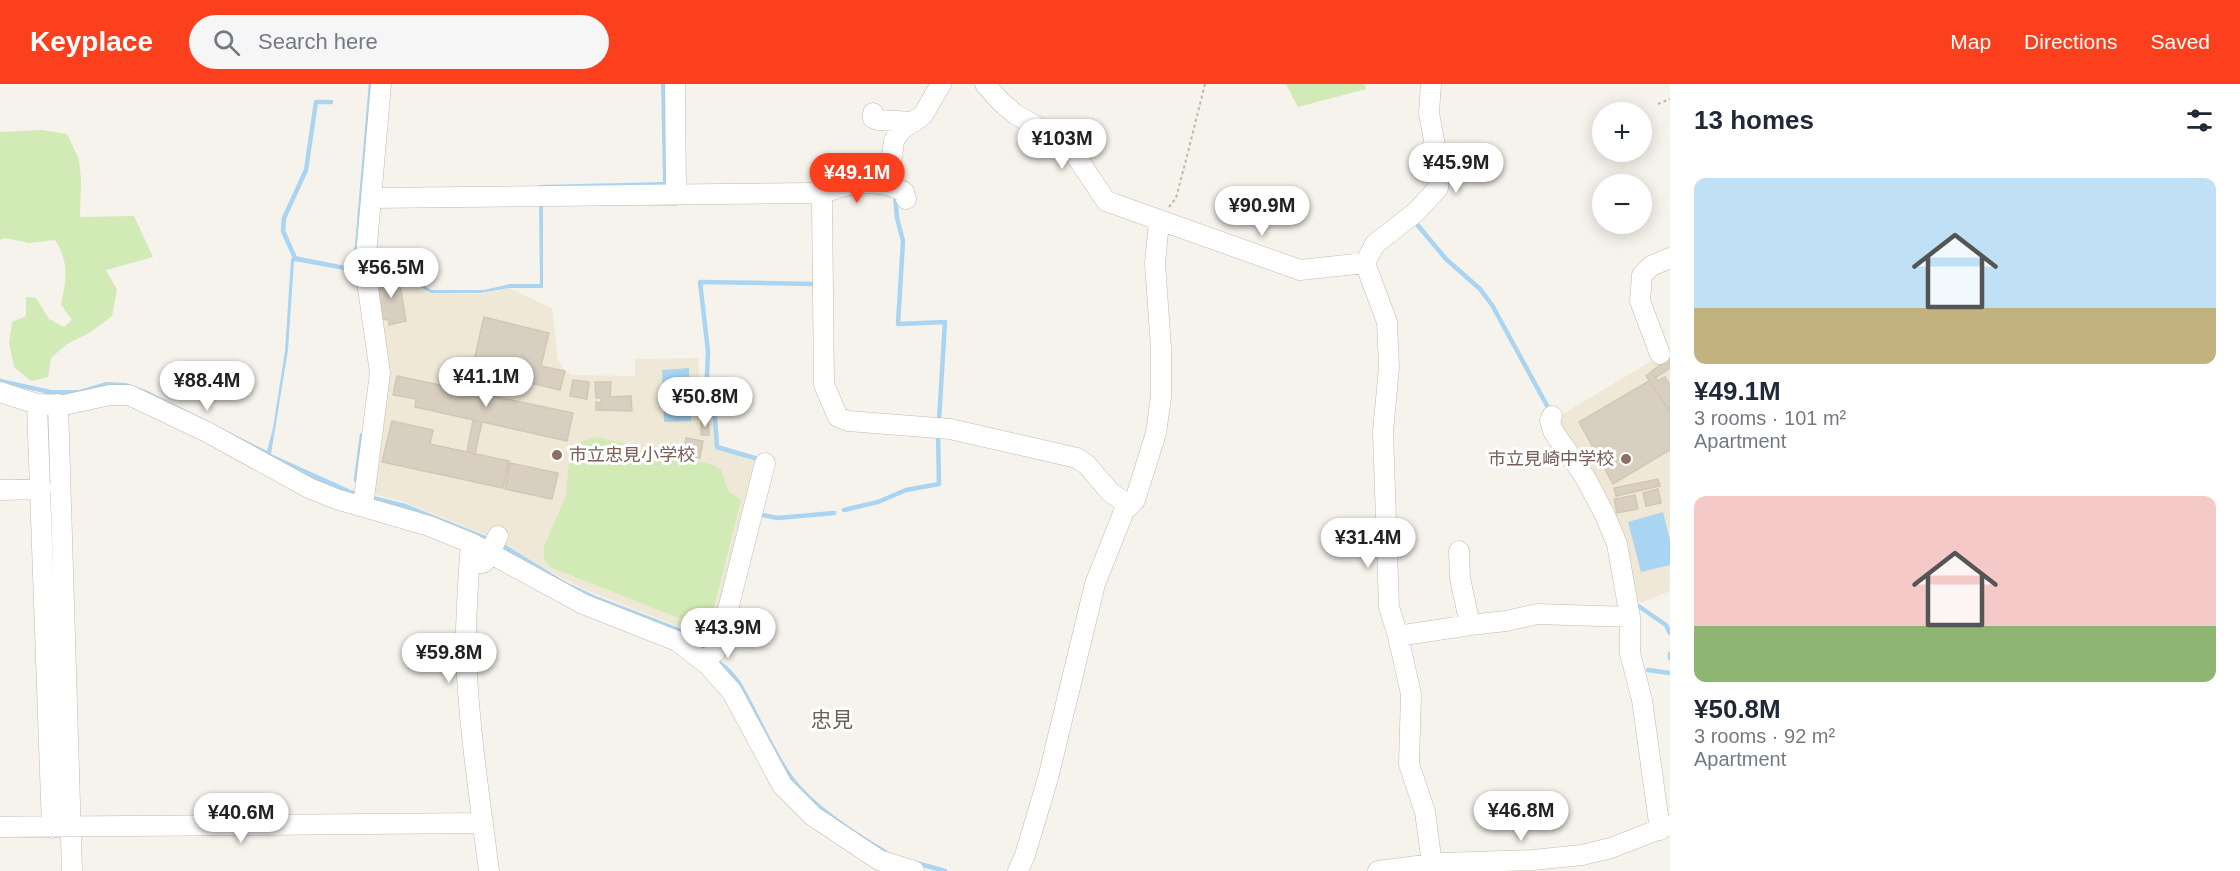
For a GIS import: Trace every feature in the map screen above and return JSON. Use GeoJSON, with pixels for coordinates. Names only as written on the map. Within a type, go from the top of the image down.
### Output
{"type":"FeatureCollection","features":[{"type":"Feature","properties":{"kind":"street"},"geometry":{"type":"LineString","coordinates":[[363,506],[380,373],[365,267],[381,84]]}},
{"type":"Feature","properties":{"kind":"street"},"geometry":{"type":"LineString","coordinates":[[675,84],[676,195]]}},
{"type":"Feature","properties":{"kind":"street"},"geometry":{"type":"LineString","coordinates":[[888,184],[894,141],[900,131],[923,115],[941,84]]}},
{"type":"Feature","properties":{"kind":"street"},"geometry":{"type":"LineString","coordinates":[[985,84],[1014,114],[1053,136],[1074,153],[1106,201],[1159,222],[1300,270],[1365,263]]}},
{"type":"Feature","properties":{"kind":"street"},"geometry":{"type":"LineString","coordinates":[[1431,84],[1429,113],[1439,168],[1438,188],[1416,212],[1375,244],[1365,263],[1387,322],[1389,345],[1383,432],[1389,607],[1411,694],[1409,764],[1425,812],[1438,866]]}},
{"type":"Feature","properties":{"kind":"street"},"geometry":{"type":"LineString","coordinates":[[873,113],[873,118],[878,120],[914,122]]}},
{"type":"Feature","properties":{"kind":"street"},"geometry":{"type":"LineString","coordinates":[[819,196],[830,190],[856,185],[888,184],[904,192],[906,198]]}},
{"type":"Feature","properties":{"kind":"street"},"geometry":{"type":"LineString","coordinates":[[371,198],[817,193],[822,202],[824,385],[838,417],[848,421],[950,429],[1077,458],[1087,465],[1110,492],[1130,506]]}},
{"type":"Feature","properties":{"kind":"street"},"geometry":{"type":"LineString","coordinates":[[1018,871],[1048,778],[1095,584],[1124,512],[1135,500],[1156,433],[1161,397],[1161,348],[1155,263],[1159,222]]}},
{"type":"Feature","properties":{"kind":"street"},"geometry":{"type":"LineString","coordinates":[[1660,354],[1640,301],[1642,275],[1651,267],[1670,258]]}},
{"type":"Feature","properties":{"kind":"street"},"geometry":{"type":"LineString","coordinates":[[0,392],[38,404],[58,404],[110,395],[129,395],[207,432],[309,488],[336,500],[429,526],[471,543],[494,545],[537,580],[583,604],[677,641],[704,661],[732,692],[782,785],[813,816],[879,860],[914,871]]}},
{"type":"Feature","properties":{"kind":"street"},"geometry":{"type":"LineString","coordinates":[[38,404],[61,828],[72,871]]}},
{"type":"Feature","properties":{"kind":"street"},"geometry":{"type":"LineString","coordinates":[[58,404],[61,828]]}},
{"type":"Feature","properties":{"kind":"street"},"geometry":{"type":"LineString","coordinates":[[1378,871],[1582,855],[1611,848],[1665,828],[1642,700],[1630,653],[1630,617],[1617,544],[1585,477],[1554,431],[1550,421],[1552,416]]}},
{"type":"Feature","properties":{"kind":"street"},"geometry":{"type":"LineString","coordinates":[[704,661],[715,652],[719,645],[765,463]]}},
{"type":"Feature","properties":{"kind":"street"},"geometry":{"type":"LineString","coordinates":[[0,490],[41,489]]}},
{"type":"Feature","properties":{"kind":"street"},"geometry":{"type":"LineString","coordinates":[[471,543],[466,644],[468,688],[489,871]]}},
{"type":"Feature","properties":{"kind":"street"},"geometry":{"type":"LineString","coordinates":[[470,567],[480,566],[494,545]]}},
{"type":"Feature","properties":{"kind":"street"},"geometry":{"type":"LineString","coordinates":[[1459,551],[1460,578],[1470,625]]}},
{"type":"Feature","properties":{"kind":"street"},"geometry":{"type":"LineString","coordinates":[[1398,636],[1506,621],[1537,614],[1630,617]]}},
{"type":"Feature","properties":{"kind":"street"},"geometry":{"type":"LineString","coordinates":[[0,827],[483,823]]}},
{"type":"Feature","properties":{"kind":"path"},"geometry":{"type":"LineString","coordinates":[[1159,222],[1176,198],[1204,84]]}},
{"type":"Feature","properties":{"kind":"path"},"geometry":{"type":"LineString","coordinates":[[1658,104],[1670,99]]}},
{"type":"Feature","properties":{"kind":"shaded area","name":"市立忠見小学校"},"geometry":{"type":"Polygon","coordinates":[[[373,270],[395,273],[429,293],[482,294],[509,288],[552,308],[558,359],[571,375],[635,376],[635,359],[698,358],[702,415],[712,417],[716,448],[757,462],[710,642],[702,642],[683,628],[583,589],[501,541],[404,502],[373,494],[373,270]]]}},
{"type":"Feature","properties":{"kind":"shaded area","name":"市立見崎中学校"},"geometry":{"type":"Polygon","coordinates":[[[1670,350],[1670,591],[1641,603],[1638,601],[1629,573],[1556,418],[1670,350]]]}},
{"type":"Feature","properties":{"kind":"green space"},"geometry":{"type":"Polygon","coordinates":[[[1286,84],[1364,84],[1366,89],[1298,107],[1286,84]]]}},
{"type":"Feature","properties":{"kind":"green space"},"geometry":{"type":"Polygon","coordinates":[[[42,130],[67,134],[79,159],[80,217],[134,216],[153,257],[106,270],[117,290],[112,316],[91,332],[67,344],[51,358],[48,377],[31,381],[14,367],[9,343],[12,322],[26,316],[26,297],[36,298],[49,319],[64,327],[72,320],[61,305],[66,272],[63,256],[55,240],[29,243],[5,238],[0,240],[0,132],[42,130]]]}},
{"type":"Feature","properties":{"kind":"green space"},"geometry":{"type":"Polygon","coordinates":[[[597,437],[714,465],[721,470],[728,491],[741,500],[709,627],[699,626],[552,568],[544,559],[544,546],[566,496],[570,449],[580,442],[597,437]]]}},
{"type":"Feature","properties":{"kind":"water"},"geometry":{"type":"Polygon","coordinates":[[[661,84],[666,84],[667,186],[538,188],[539,185],[663,182],[661,84]]]}},
{"type":"Feature","properties":{"kind":"water"},"geometry":{"type":"Polygon","coordinates":[[[539,206],[543,206],[543,288],[509,288],[481,293],[431,293],[395,273],[374,269],[374,265],[400,271],[431,290],[484,290],[510,284],[540,284],[539,206]]]}},
{"type":"Feature","properties":{"kind":"water"},"geometry":{"type":"Polygon","coordinates":[[[295,256],[356,268],[355,272],[294,261],[288,350],[271,454],[351,490],[406,504],[501,542],[566,582],[682,629],[708,645],[709,652],[330,489],[154,400],[44,395],[47,390],[79,390],[106,382],[126,383],[148,391],[267,451],[273,428],[285,351],[291,259],[295,256]]]}},
{"type":"Feature","properties":{"kind":"water"},"geometry":{"type":"Polygon","coordinates":[[[689,368],[691,421],[664,422],[662,370],[689,368]]]}},
{"type":"Feature","properties":{"kind":"water"},"geometry":{"type":"Polygon","coordinates":[[[1663,512],[1670,540],[1670,565],[1641,572],[1628,522],[1663,512]]]}},
{"type":"Feature","properties":{"kind":"building"},"geometry":{"type":"Polygon","coordinates":[[[376,272],[399,278],[406,321],[389,325],[389,320],[381,319],[376,272]]]}},
{"type":"Feature","properties":{"kind":"building"},"geometry":{"type":"Polygon","coordinates":[[[484,317],[549,333],[541,366],[565,371],[560,390],[472,369],[484,317]]]}},
{"type":"Feature","properties":{"kind":"building"},"geometry":{"type":"Polygon","coordinates":[[[1670,357],[1670,368],[1655,378],[1651,372],[1670,357]]]}},
{"type":"Feature","properties":{"kind":"building"},"geometry":{"type":"Polygon","coordinates":[[[1651,372],[1658,381],[1665,377],[1670,385],[1670,411],[1646,376],[1651,372]]]}},
{"type":"Feature","properties":{"kind":"building"},"geometry":{"type":"Polygon","coordinates":[[[397,376],[573,413],[567,441],[415,407],[416,399],[393,395],[397,376]]]}},
{"type":"Feature","properties":{"kind":"building"},"geometry":{"type":"Polygon","coordinates":[[[573,380],[589,382],[587,399],[570,396],[573,380]]]}},
{"type":"Feature","properties":{"kind":"building"},"geometry":{"type":"Polygon","coordinates":[[[1649,381],[1670,412],[1670,450],[1613,484],[1579,422],[1649,381]]]}},
{"type":"Feature","properties":{"kind":"building"},"geometry":{"type":"Polygon","coordinates":[[[595,382],[611,382],[610,397],[631,396],[632,411],[596,410],[596,402],[601,403],[601,398],[596,398],[595,382]]]}},
{"type":"Feature","properties":{"kind":"building"},"geometry":{"type":"Polygon","coordinates":[[[473,420],[482,422],[475,454],[467,452],[473,420]]]}},
{"type":"Feature","properties":{"kind":"building"},"geometry":{"type":"Polygon","coordinates":[[[708,420],[709,435],[701,435],[701,421],[708,420]]]}},
{"type":"Feature","properties":{"kind":"building"},"geometry":{"type":"Polygon","coordinates":[[[392,421],[433,430],[430,444],[509,461],[503,488],[382,462],[392,421]]]}},
{"type":"Feature","properties":{"kind":"building"},"geometry":{"type":"Polygon","coordinates":[[[686,438],[703,441],[700,458],[683,455],[686,438]]]}},
{"type":"Feature","properties":{"kind":"building"},"geometry":{"type":"Polygon","coordinates":[[[510,463],[558,473],[552,499],[505,489],[510,463]]]}},
{"type":"Feature","properties":{"kind":"building"},"geometry":{"type":"Polygon","coordinates":[[[1658,479],[1660,486],[1616,496],[1614,488],[1658,479]]]}},
{"type":"Feature","properties":{"kind":"building"},"geometry":{"type":"Polygon","coordinates":[[[1658,489],[1661,503],[1646,506],[1643,493],[1658,489]]]}},
{"type":"Feature","properties":{"kind":"building"},"geometry":{"type":"Polygon","coordinates":[[[1635,495],[1638,509],[1617,513],[1614,499],[1635,495]]]}},
{"type":"Feature","properties":{"kind":"waterway"},"geometry":{"type":"LineString","coordinates":[[356,259],[371,84]]}},
{"type":"Feature","properties":{"kind":"waterway"},"geometry":{"type":"LineString","coordinates":[[295,258],[283,231],[284,218],[306,170],[316,102],[331,102]]}},
{"type":"Feature","properties":{"kind":"waterway"},"geometry":{"type":"LineString","coordinates":[[895,194],[897,218],[903,241],[898,324],[945,322],[939,420]]}},
{"type":"Feature","properties":{"kind":"waterway"},"geometry":{"type":"LineString","coordinates":[[1415,222],[1446,259],[1480,289],[1492,305],[1550,411]]}},
{"type":"Feature","properties":{"kind":"waterway"},"geometry":{"type":"LineString","coordinates":[[760,462],[761,460],[717,447],[715,417],[706,397],[708,351],[700,282],[814,284]]}},
{"type":"Feature","properties":{"kind":"waterway"},"geometry":{"type":"LineString","coordinates":[[0,381],[50,392]]}},
{"type":"Feature","properties":{"kind":"waterway"},"geometry":{"type":"LineString","coordinates":[[844,510],[878,502],[906,490],[939,484],[938,434]]}},
{"type":"Feature","properties":{"kind":"waterway"},"geometry":{"type":"LineString","coordinates":[[356,480],[362,435]]}},
{"type":"Feature","properties":{"kind":"waterway"},"geometry":{"type":"LineString","coordinates":[[757,514],[778,518],[834,513]]}},
{"type":"Feature","properties":{"kind":"waterway"},"geometry":{"type":"LineString","coordinates":[[1634,603],[1666,625],[1670,633]]}},
{"type":"Feature","properties":{"kind":"waterway"},"geometry":{"type":"LineString","coordinates":[[716,660],[738,682],[777,756],[801,790],[836,820],[885,852]]}},
{"type":"Feature","properties":{"kind":"waterway"},"geometry":{"type":"LineString","coordinates":[[1648,670],[1670,673]]}},
{"type":"Feature","properties":{"kind":"waterway"},"geometry":{"type":"LineString","coordinates":[[916,863],[945,871]]}},
{"type":"Feature","properties":{"kind":"place","name":"市立忠見小学校"},"geometry":{"type":"Point","coordinates":[557,455]}},
{"type":"Feature","properties":{"kind":"place","name":"市立見崎中学校"},"geometry":{"type":"Point","coordinates":[1626,459]}},
{"type":"Feature","properties":{"kind":"district","name":"忠見"},"geometry":{"type":"Point","coordinates":[832,719]}}]}
